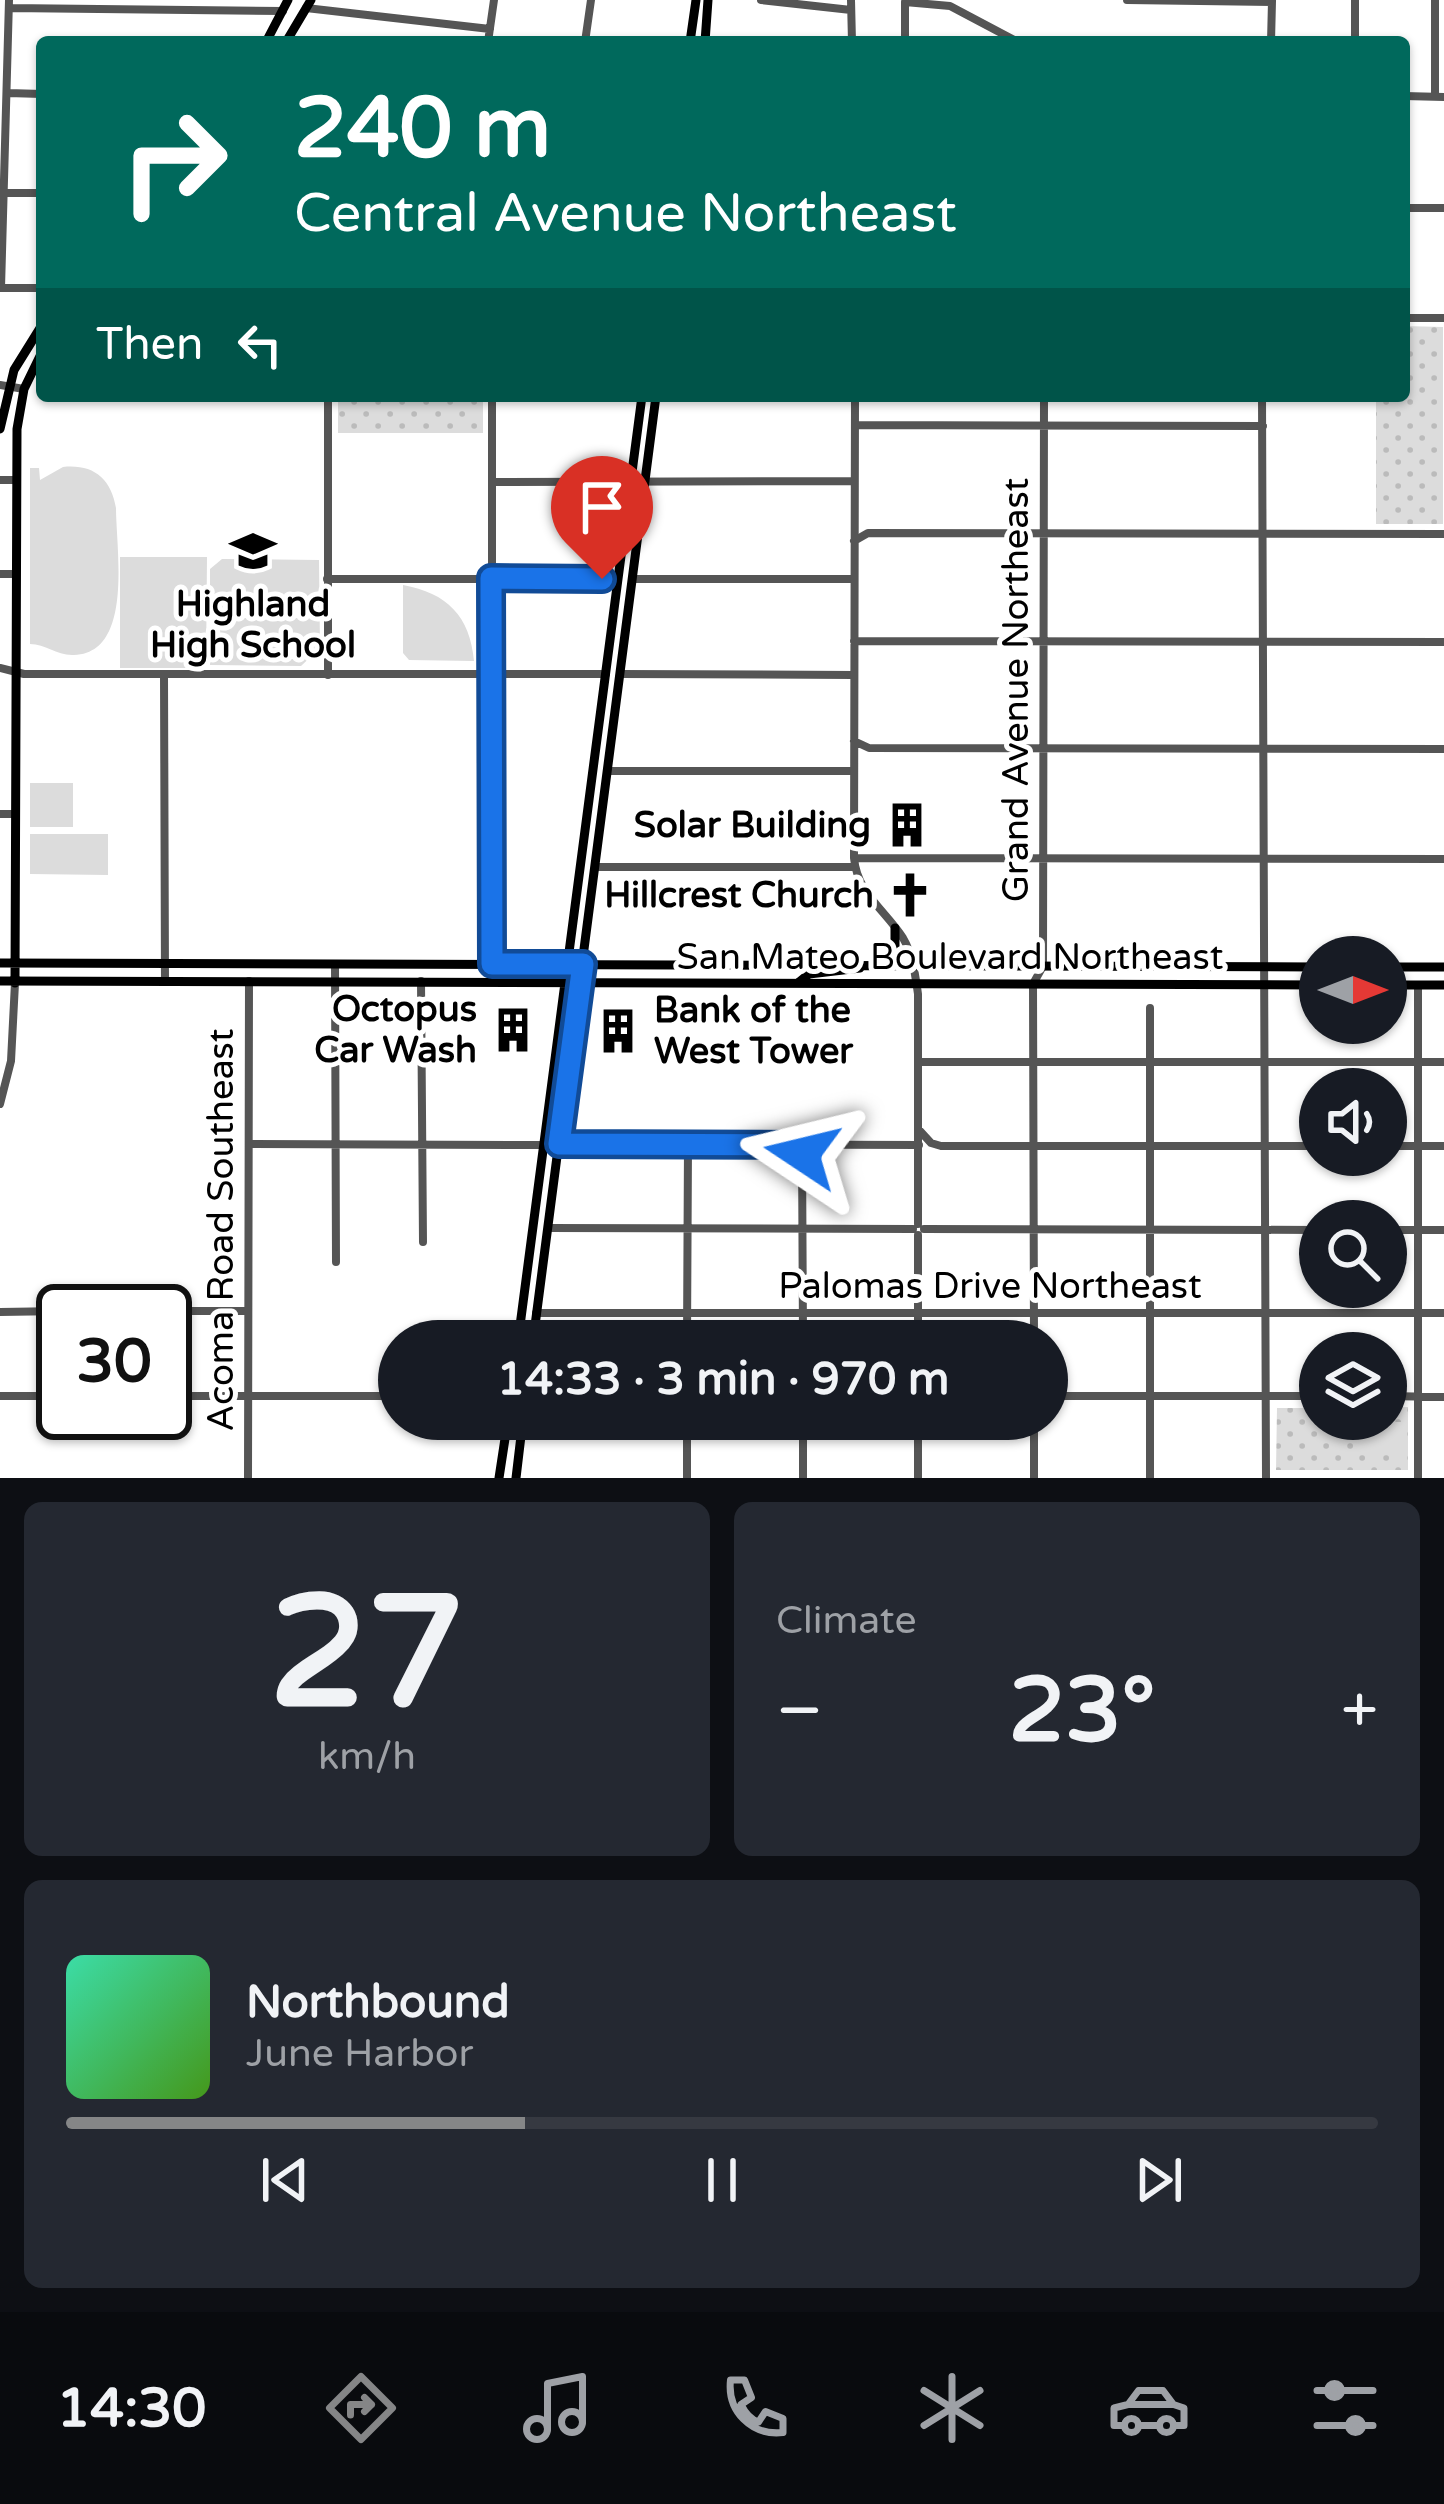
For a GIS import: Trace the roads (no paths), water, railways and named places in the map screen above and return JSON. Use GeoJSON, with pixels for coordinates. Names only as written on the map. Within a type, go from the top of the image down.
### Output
{"type":"FeatureCollection","features":[{"type":"Feature","properties":{"kind":"main road"},"geometry":{"type":"LineString","coordinates":[[691,36],[696,0]]}},
{"type":"Feature","properties":{"kind":"main road"},"geometry":{"type":"LineString","coordinates":[[705,36],[708,0]]}},
{"type":"Feature","properties":{"kind":"main road"},"geometry":{"type":"LineString","coordinates":[[290,36],[309,4]]}},
{"type":"Feature","properties":{"kind":"main road"},"geometry":{"type":"LineString","coordinates":[[269,36],[285,5]]}},
{"type":"Feature","properties":{"kind":"main road"},"geometry":{"type":"LineString","coordinates":[[0,429],[4,386],[36,334]]}},
{"type":"Feature","properties":{"kind":"main road"},"geometry":{"type":"LineString","coordinates":[[15,983],[16,480],[19,406],[36,364]]}},
{"type":"Feature","properties":{"kind":"main road"},"geometry":{"type":"LineString","coordinates":[[521,1320],[641,402]]}},
{"type":"Feature","properties":{"kind":"main road"},"geometry":{"type":"LineString","coordinates":[[535,1320],[655,402]]}},
{"type":"Feature","properties":{"kind":"main road"},"geometry":{"type":"LineString","coordinates":[[889,965],[895,955],[896,928]]}},
{"type":"Feature","properties":{"kind":"main road","name":"San Mateo Boulevard Northeast"},"geometry":{"type":"LineString","coordinates":[[0,963],[1299,967]]}},
{"type":"Feature","properties":{"kind":"main road"},"geometry":{"type":"LineString","coordinates":[[798,983],[803,976],[857,971],[864,965]]}},
{"type":"Feature","properties":{"kind":"main road"},"geometry":{"type":"LineString","coordinates":[[1407,967],[1444,967]]}},
{"type":"Feature","properties":{"kind":"main road","name":"San Mateo Boulevard Northeast"},"geometry":{"type":"LineString","coordinates":[[0,981],[1299,985]]}},
{"type":"Feature","properties":{"kind":"main road"},"geometry":{"type":"LineString","coordinates":[[1407,985],[1444,986]]}},
{"type":"Feature","properties":{"kind":"main road"},"geometry":{"type":"LineString","coordinates":[[499,1478],[505,1440]]}},
{"type":"Feature","properties":{"kind":"main road"},"geometry":{"type":"LineString","coordinates":[[516,1478],[521,1440]]}},
{"type":"Feature","properties":{"kind":"street"},"geometry":{"type":"LineString","coordinates":[[489,36],[494,0]]}},
{"type":"Feature","properties":{"kind":"street"},"geometry":{"type":"LineString","coordinates":[[586,36],[591,0]]}},
{"type":"Feature","properties":{"kind":"street"},"geometry":{"type":"LineString","coordinates":[[761,0],[851,5],[851,36]]}},
{"type":"Feature","properties":{"kind":"street"},"geometry":{"type":"LineString","coordinates":[[1127,0],[1272,1],[1271,36]]}},
{"type":"Feature","properties":{"kind":"street"},"geometry":{"type":"LineString","coordinates":[[1355,0],[1355,36]]}},
{"type":"Feature","properties":{"kind":"street"},"geometry":{"type":"LineString","coordinates":[[1435,0],[1439,96]]}},
{"type":"Feature","properties":{"kind":"street"},"geometry":{"type":"LineString","coordinates":[[905,36],[905,1],[950,6],[1007,36]]}},
{"type":"Feature","properties":{"kind":"street"},"geometry":{"type":"LineString","coordinates":[[36,288],[1,288],[7,93],[4,42],[9,4],[285,5]]}},
{"type":"Feature","properties":{"kind":"street"},"geometry":{"type":"LineString","coordinates":[[309,4],[490,29]]}},
{"type":"Feature","properties":{"kind":"street"},"geometry":{"type":"LineString","coordinates":[[7,93],[36,94]]}},
{"type":"Feature","properties":{"kind":"street"},"geometry":{"type":"LineString","coordinates":[[2,193],[36,193]]}},
{"type":"Feature","properties":{"kind":"street"},"geometry":{"type":"LineString","coordinates":[[1410,208],[1444,208]]}},
{"type":"Feature","properties":{"kind":"street"},"geometry":{"type":"LineString","coordinates":[[1410,318],[1444,319]]}},
{"type":"Feature","properties":{"kind":"street"},"geometry":{"type":"LineString","coordinates":[[4,386],[24,389]]}},
{"type":"Feature","properties":{"kind":"street"},"geometry":{"type":"LineString","coordinates":[[328,402],[328,674]]}},
{"type":"Feature","properties":{"kind":"street"},"geometry":{"type":"LineString","coordinates":[[492,402],[492,964]]}},
{"type":"Feature","properties":{"kind":"street"},"geometry":{"type":"LineString","coordinates":[[854,402],[854,862],[866,895],[896,928],[914,966],[919,1062],[919,1320]]}},
{"type":"Feature","properties":{"kind":"street","name":"Grand Avenue Northeast"},"geometry":{"type":"LineString","coordinates":[[1034,1320],[1033,984],[1043,966],[1044,402]]}},
{"type":"Feature","properties":{"kind":"street"},"geometry":{"type":"LineString","coordinates":[[1262,402],[1266,1478]]}},
{"type":"Feature","properties":{"kind":"street"},"geometry":{"type":"LineString","coordinates":[[855,425],[1263,426]]}},
{"type":"Feature","properties":{"kind":"street"},"geometry":{"type":"LineString","coordinates":[[0,480],[16,480]]}},
{"type":"Feature","properties":{"kind":"street"},"geometry":{"type":"LineString","coordinates":[[491,482],[854,482]]}},
{"type":"Feature","properties":{"kind":"street"},"geometry":{"type":"LineString","coordinates":[[329,483],[341,483]]}},
{"type":"Feature","properties":{"kind":"street"},"geometry":{"type":"LineString","coordinates":[[854,522],[868,533]]}},
{"type":"Feature","properties":{"kind":"street"},"geometry":{"type":"LineString","coordinates":[[854,542],[868,533],[1444,534]]}},
{"type":"Feature","properties":{"kind":"street"},"geometry":{"type":"LineString","coordinates":[[0,574],[15,574]]}},
{"type":"Feature","properties":{"kind":"street"},"geometry":{"type":"LineString","coordinates":[[328,579],[618,579]]}},
{"type":"Feature","properties":{"kind":"street"},"geometry":{"type":"LineString","coordinates":[[632,579],[854,579]]}},
{"type":"Feature","properties":{"kind":"street"},"geometry":{"type":"LineString","coordinates":[[854,640],[1444,642]]}},
{"type":"Feature","properties":{"kind":"street"},"geometry":{"type":"LineString","coordinates":[[0,668],[16,674],[606,674]]}},
{"type":"Feature","properties":{"kind":"street"},"geometry":{"type":"LineString","coordinates":[[164,674],[165,982]]}},
{"type":"Feature","properties":{"kind":"street"},"geometry":{"type":"LineString","coordinates":[[620,674],[854,675]]}},
{"type":"Feature","properties":{"kind":"street"},"geometry":{"type":"LineString","coordinates":[[854,742],[869,748],[1444,749]]}},
{"type":"Feature","properties":{"kind":"street"},"geometry":{"type":"LineString","coordinates":[[854,758],[869,748]]}},
{"type":"Feature","properties":{"kind":"street"},"geometry":{"type":"LineString","coordinates":[[609,771],[854,771]]}},
{"type":"Feature","properties":{"kind":"street"},"geometry":{"type":"LineString","coordinates":[[0,814],[15,814]]}},
{"type":"Feature","properties":{"kind":"street"},"geometry":{"type":"LineString","coordinates":[[596,867],[1043,858],[1444,859]]}},
{"type":"Feature","properties":{"kind":"street"},"geometry":{"type":"LineString","coordinates":[[335,963],[336,1262]]}},
{"type":"Feature","properties":{"kind":"street","name":"Acoma Road Southeast"},"geometry":{"type":"LineString","coordinates":[[248,1478],[249,981]]}},
{"type":"Feature","properties":{"kind":"street"},"geometry":{"type":"LineString","coordinates":[[421,982],[423,1242]]}},
{"type":"Feature","properties":{"kind":"street"},"geometry":{"type":"LineString","coordinates":[[0,1104],[15,983]]}},
{"type":"Feature","properties":{"kind":"street"},"geometry":{"type":"LineString","coordinates":[[1418,985],[1418,1478]]}},
{"type":"Feature","properties":{"kind":"street"},"geometry":{"type":"LineString","coordinates":[[1150,1008],[1150,1478]]}},
{"type":"Feature","properties":{"kind":"street"},"geometry":{"type":"LineString","coordinates":[[919,1062],[1444,1062]]}},
{"type":"Feature","properties":{"kind":"street"},"geometry":{"type":"LineString","coordinates":[[919,1130],[928,1142],[941,1146],[1299,1146]]}},
{"type":"Feature","properties":{"kind":"street"},"geometry":{"type":"LineString","coordinates":[[249,1144],[544,1145]]}},
{"type":"Feature","properties":{"kind":"street"},"geometry":{"type":"LineString","coordinates":[[559,1144],[919,1145]]}},
{"type":"Feature","properties":{"kind":"street"},"geometry":{"type":"LineString","coordinates":[[687,1320],[688,1145]]}},
{"type":"Feature","properties":{"kind":"street"},"geometry":{"type":"LineString","coordinates":[[802,1145],[803,1320]]}},
{"type":"Feature","properties":{"kind":"street"},"geometry":{"type":"LineString","coordinates":[[1407,1147],[1444,1147]]}},
{"type":"Feature","properties":{"kind":"street"},"geometry":{"type":"LineString","coordinates":[[548,1228],[1299,1230]]}},
{"type":"Feature","properties":{"kind":"street"},"geometry":{"type":"LineString","coordinates":[[1407,1230],[1444,1230]]}},
{"type":"Feature","properties":{"kind":"street"},"geometry":{"type":"LineString","coordinates":[[0,1312],[36,1311]]}},
{"type":"Feature","properties":{"kind":"street"},"geometry":{"type":"LineString","coordinates":[[192,1311],[248,1311]]}},
{"type":"Feature","properties":{"kind":"street","name":"Palomas Drive Northeast"},"geometry":{"type":"LineString","coordinates":[[536,1313],[1444,1313]]}},
{"type":"Feature","properties":{"kind":"street"},"geometry":{"type":"LineString","coordinates":[[0,1396],[36,1396]]}},
{"type":"Feature","properties":{"kind":"street"},"geometry":{"type":"LineString","coordinates":[[192,1396],[378,1396]]}},
{"type":"Feature","properties":{"kind":"street"},"geometry":{"type":"LineString","coordinates":[[1068,1396],[1299,1396]]}},
{"type":"Feature","properties":{"kind":"street"},"geometry":{"type":"LineString","coordinates":[[1407,1396],[1444,1396]]}},
{"type":"Feature","properties":{"kind":"street"},"geometry":{"type":"LineString","coordinates":[[687,1440],[687,1478]]}},
{"type":"Feature","properties":{"kind":"street"},"geometry":{"type":"LineString","coordinates":[[803,1440],[803,1478]]}},
{"type":"Feature","properties":{"kind":"street"},"geometry":{"type":"LineString","coordinates":[[918,1478],[919,1440]]}},
{"type":"Feature","properties":{"kind":"street"},"geometry":{"type":"LineString","coordinates":[[1034,1440],[1034,1478]]}},
{"type":"Feature","properties":{"kind":"place","name":"Highland High School"},"geometry":{"type":"Point","coordinates":[253,551]}},
{"type":"Feature","properties":{"kind":"place","name":"Solar Building"},"geometry":{"type":"Point","coordinates":[907,825]}},
{"type":"Feature","properties":{"kind":"place","name":"Hillcrest Church"},"geometry":{"type":"Point","coordinates":[910,895]}},
{"type":"Feature","properties":{"kind":"place","name":"Octopus Car Wash"},"geometry":{"type":"Point","coordinates":[513,1030]}},
{"type":"Feature","properties":{"kind":"place","name":"Bank of the West Tower"},"geometry":{"type":"Point","coordinates":[618,1031]}}]}
